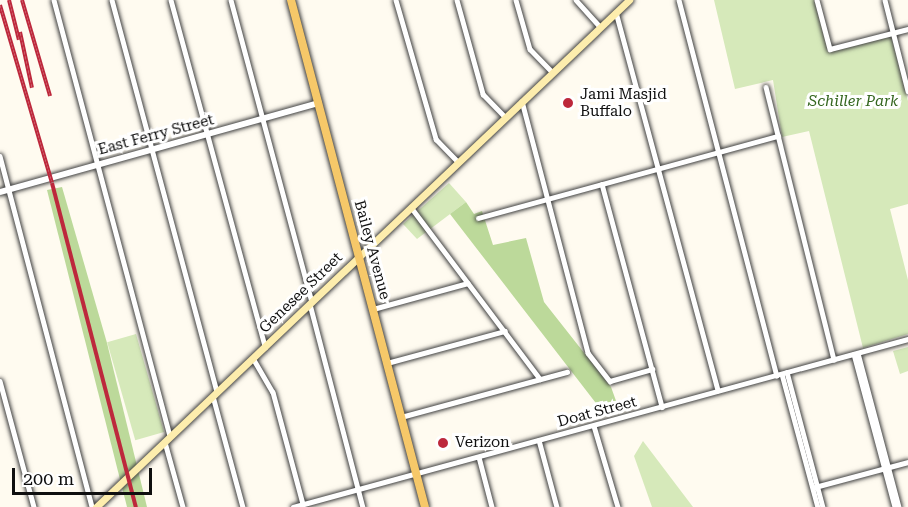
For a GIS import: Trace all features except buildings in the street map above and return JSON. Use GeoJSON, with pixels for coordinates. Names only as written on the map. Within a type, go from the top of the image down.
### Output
{"type":"FeatureCollection","features":[{"type":"Feature","properties":{"kind":"main road","name":"Bailey Avenue"},"geometry":{"type":"LineString","coordinates":[[291,0],[425,507]]}},
{"type":"Feature","properties":{"kind":"main road","name":"Genesee Street"},"geometry":{"type":"LineString","coordinates":[[94,507],[629,0]]}},
{"type":"Feature","properties":{"kind":"street"},"geometry":{"type":"LineString","coordinates":[[54,0],[183,507]]}},
{"type":"Feature","properties":{"kind":"street"},"geometry":{"type":"LineString","coordinates":[[112,0],[243,507]]}},
{"type":"Feature","properties":{"kind":"street"},"geometry":{"type":"LineString","coordinates":[[171,0],[265,347]]}},
{"type":"Feature","properties":{"kind":"street"},"geometry":{"type":"LineString","coordinates":[[231,0],[363,507]]}},
{"type":"Feature","properties":{"kind":"street"},"geometry":{"type":"LineString","coordinates":[[396,0],[436,139],[458,162]]}},
{"type":"Feature","properties":{"kind":"street"},"geometry":{"type":"LineString","coordinates":[[457,0],[483,94],[505,117]]}},
{"type":"Feature","properties":{"kind":"street"},"geometry":{"type":"LineString","coordinates":[[516,0],[531,49],[552,72]]}},
{"type":"Feature","properties":{"kind":"street"},"geometry":{"type":"LineString","coordinates":[[576,0],[600,27]]}},
{"type":"Feature","properties":{"kind":"street"},"geometry":{"type":"LineString","coordinates":[[679,0],[718,152],[815,487],[823,507]]}},
{"type":"Feature","properties":{"kind":"street"},"geometry":{"type":"LineString","coordinates":[[817,0],[830,50],[908,29]]}},
{"type":"Feature","properties":{"kind":"street"},"geometry":{"type":"LineString","coordinates":[[885,0],[908,91]]}},
{"type":"Feature","properties":{"kind":"street"},"geometry":{"type":"LineString","coordinates":[[616,12],[656,170],[718,392]]}},
{"type":"Feature","properties":{"kind":"street"},"geometry":{"type":"LineString","coordinates":[[766,87],[834,360]]}},
{"type":"Feature","properties":{"kind":"street"},"geometry":{"type":"LineString","coordinates":[[522,101],[588,353],[610,381],[652,369]]}},
{"type":"Feature","properties":{"kind":"street","name":"East Ferry Street"},"geometry":{"type":"LineString","coordinates":[[0,192],[319,103]]}},
{"type":"Feature","properties":{"kind":"street"},"geometry":{"type":"LineString","coordinates":[[478,218],[778,136]]}},
{"type":"Feature","properties":{"kind":"street"},"geometry":{"type":"LineString","coordinates":[[0,156],[94,507]]}},
{"type":"Feature","properties":{"kind":"street"},"geometry":{"type":"LineString","coordinates":[[602,184],[662,407]]}},
{"type":"Feature","properties":{"kind":"street"},"geometry":{"type":"LineString","coordinates":[[411,207],[540,379]]}},
{"type":"Feature","properties":{"kind":"street"},"geometry":{"type":"LineString","coordinates":[[373,309],[468,283]]}},
{"type":"Feature","properties":{"kind":"street"},"geometry":{"type":"LineString","coordinates":[[387,363],[505,331]]}},
{"type":"Feature","properties":{"kind":"street","name":"Doat Street"},"geometry":{"type":"LineString","coordinates":[[293,507],[908,339]]}},
{"type":"Feature","properties":{"kind":"street"},"geometry":{"type":"LineString","coordinates":[[856,354],[897,507]]}},
{"type":"Feature","properties":{"kind":"street"},"geometry":{"type":"LineString","coordinates":[[253,358],[273,392],[302,505]]}},
{"type":"Feature","properties":{"kind":"street"},"geometry":{"type":"LineString","coordinates":[[401,417],[567,372]]}},
{"type":"Feature","properties":{"kind":"street"},"geometry":{"type":"LineString","coordinates":[[0,381],[34,507]]}},
{"type":"Feature","properties":{"kind":"street"},"geometry":{"type":"LineString","coordinates":[[594,426],[618,507]]}},
{"type":"Feature","properties":{"kind":"street"},"geometry":{"type":"LineString","coordinates":[[539,440],[557,507]]}},
{"type":"Feature","properties":{"kind":"street"},"geometry":{"type":"LineString","coordinates":[[479,457],[492,507]]}},
{"type":"Feature","properties":{"kind":"street"},"geometry":{"type":"LineString","coordinates":[[815,487],[908,462]]}},
{"type":"Feature","properties":{"kind":"street"},"geometry":{"type":"LineString","coordinates":[[815,487],[818,507]]}},
{"type":"Feature","properties":{"kind":"green space","name":"Schiller Park"},"geometry":{"type":"Polygon","coordinates":[[[714,0],[814,0],[828,52],[891,36],[908,101],[908,204],[890,209],[908,280],[908,334],[863,348],[809,131],[782,137],[773,80],[735,89],[714,0]]]}},
{"type":"Feature","properties":{"kind":"green space"},"geometry":{"type":"Polygon","coordinates":[[[449,183],[466,202],[417,239],[403,224],[449,183]]]}},
{"type":"Feature","properties":{"kind":"green space"},"geometry":{"type":"Polygon","coordinates":[[[62,187],[107,343],[147,507],[127,507],[47,190],[62,187]]]}},
{"type":"Feature","properties":{"kind":"green space"},"geometry":{"type":"Polygon","coordinates":[[[466,202],[474,214],[482,211],[493,245],[526,238],[544,302],[611,387],[619,409],[602,411],[450,214],[466,202]]]}},
{"type":"Feature","properties":{"kind":"green space"},"geometry":{"type":"Polygon","coordinates":[[[136,334],[164,432],[135,440],[107,342],[136,334]]]}},
{"type":"Feature","properties":{"kind":"green space"},"geometry":{"type":"Polygon","coordinates":[[[908,347],[908,371],[900,374],[893,351],[908,347]]]}},
{"type":"Feature","properties":{"kind":"green space"},"geometry":{"type":"Polygon","coordinates":[[[643,441],[693,507],[652,507],[634,456],[643,441]]]}},
{"type":"Feature","properties":{"kind":"railway"},"geometry":{"type":"LineString","coordinates":[[9,0],[19,40]]}},
{"type":"Feature","properties":{"kind":"railway"},"geometry":{"type":"LineString","coordinates":[[22,0],[50,96]]}},
{"type":"Feature","properties":{"kind":"railway"},"geometry":{"type":"LineString","coordinates":[[0,5],[52,183],[136,507]]}},
{"type":"Feature","properties":{"kind":"railway"},"geometry":{"type":"LineString","coordinates":[[20,32],[32,88]]}},
{"type":"Feature","properties":{"kind":"place","name":"Jami Masjid Buffalo"},"geometry":{"type":"Point","coordinates":[568,103]}},
{"type":"Feature","properties":{"kind":"place","name":"Verizon"},"geometry":{"type":"Point","coordinates":[443,443]}}]}
